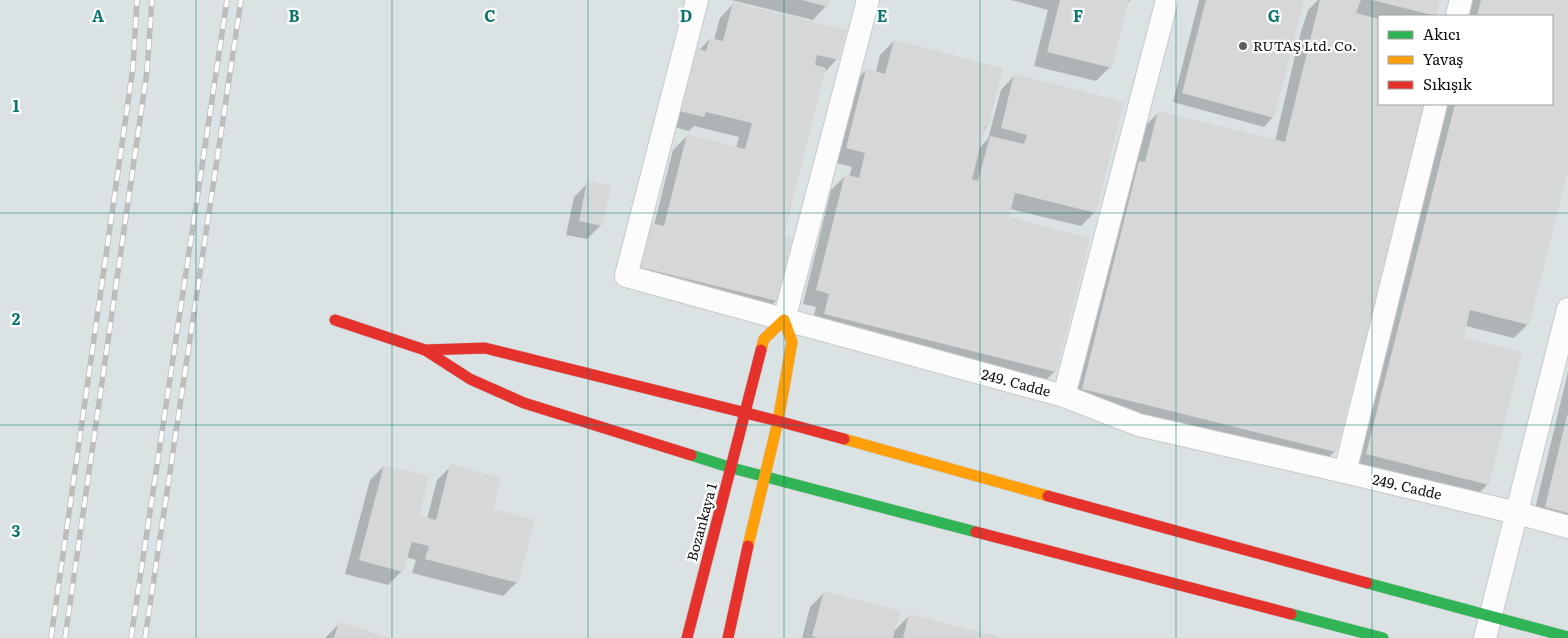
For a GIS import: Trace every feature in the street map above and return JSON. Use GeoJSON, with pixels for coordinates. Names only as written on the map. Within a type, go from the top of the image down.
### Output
{"type":"FeatureCollection","features":[{"type":"Feature","properties":{"kind":"street","name":"249. Cadde"},"geometry":{"type":"LineString","coordinates":[[697,0],[626,276],[1064,396],[1139,425],[1345,472],[1568,527]]}},
{"type":"Feature","properties":{"kind":"street"},"geometry":{"type":"LineString","coordinates":[[728,638],[769,454],[778,422],[792,342],[784,320],[868,0]]}},
{"type":"Feature","properties":{"kind":"street"},"geometry":{"type":"LineString","coordinates":[[1064,396],[1167,0]]}},
{"type":"Feature","properties":{"kind":"street"},"geometry":{"type":"LineString","coordinates":[[1457,15],[1461,0]]}},
{"type":"Feature","properties":{"kind":"street"},"geometry":{"type":"LineString","coordinates":[[1345,472],[1436,105]]}},
{"type":"Feature","properties":{"kind":"street"},"geometry":{"type":"LineString","coordinates":[[1485,638],[1568,309]]}},
{"type":"Feature","properties":{"kind":"street"},"geometry":{"type":"LineString","coordinates":[[335,320],[425,350],[470,379],[524,404],[732,468],[1383,638]]}},
{"type":"Feature","properties":{"kind":"street","name":"Bozankaya 1"},"geometry":{"type":"LineString","coordinates":[[687,638],[764,339],[784,320]]}},
{"type":"Feature","properties":{"kind":"street"},"geometry":{"type":"LineString","coordinates":[[425,350],[485,348],[778,422],[1568,637]]}},
{"type":"Feature","properties":{"kind":"shaded area"},"geometry":{"type":"Polygon","coordinates":[[[0,0],[1568,0],[1568,638],[0,638],[0,0]]]}},
{"type":"Feature","properties":{"kind":"building"},"geometry":{"type":"Polygon","coordinates":[[[802,0],[829,0],[828,7],[802,0]]]}},
{"type":"Feature","properties":{"kind":"building"},"geometry":{"type":"Polygon","coordinates":[[[1060,0],[1129,0],[1112,68],[1047,52],[1060,0]]]}},
{"type":"Feature","properties":{"kind":"building","name":"RUTAŞ Ltd. Co."},"geometry":{"type":"Polygon","coordinates":[[[1206,0],[1304,0],[1274,118],[1182,93],[1206,0]]]}},
{"type":"Feature","properties":{"kind":"building"},"geometry":{"type":"Polygon","coordinates":[[[1320,0],[1361,0],[1356,13],[1378,19],[1378,105],[1427,105],[1336,452],[1082,389],[1139,161],[1145,162],[1158,111],[1285,142],[1320,0]]]}},
{"type":"Feature","properties":{"kind":"building"},"geometry":{"type":"Polygon","coordinates":[[[1372,0],[1440,0],[1436,15],[1372,0]]]}},
{"type":"Feature","properties":{"kind":"building"},"geometry":{"type":"Polygon","coordinates":[[[1481,0],[1568,0],[1568,170],[1529,325],[1470,310],[1464,338],[1522,352],[1489,485],[1366,454],[1455,105],[1553,105],[1553,15],[1477,15],[1481,0]]]}},
{"type":"Feature","properties":{"kind":"building"},"geometry":{"type":"Polygon","coordinates":[[[733,2],[846,30],[839,60],[817,55],[815,65],[826,68],[784,235],[793,237],[777,301],[639,267],[651,223],[664,226],[687,134],[745,149],[752,123],[706,112],[704,117],[679,111],[695,48],[706,51],[710,38],[723,41],[733,2]]]}},
{"type":"Feature","properties":{"kind":"building"},"geometry":{"type":"Polygon","coordinates":[[[894,40],[1003,68],[988,128],[985,127],[972,179],[978,181],[990,136],[1024,144],[1027,135],[1001,128],[1014,74],[1124,102],[1096,213],[1015,193],[1009,217],[1090,238],[1056,372],[824,314],[829,294],[816,290],[845,174],[859,178],[865,153],[846,148],[866,69],[885,74],[894,40]]]}},
{"type":"Feature","properties":{"kind":"building"},"geometry":{"type":"Polygon","coordinates":[[[587,181],[611,186],[602,226],[579,221],[587,181]]]}},
{"type":"Feature","properties":{"kind":"building"},"geometry":{"type":"Polygon","coordinates":[[[1568,415],[1568,513],[1545,507],[1568,415]]]}},
{"type":"Feature","properties":{"kind":"building"},"geometry":{"type":"Polygon","coordinates":[[[450,464],[501,478],[493,509],[535,520],[518,583],[425,559],[429,546],[412,542],[403,572],[359,560],[384,465],[429,476],[419,515],[436,520],[450,464]]]}},
{"type":"Feature","properties":{"kind":"building"},"geometry":{"type":"Polygon","coordinates":[[[824,591],[900,611],[893,638],[818,638],[812,636],[824,591]]]}},
{"type":"Feature","properties":{"kind":"building"},"geometry":{"type":"Polygon","coordinates":[[[909,614],[999,637],[999,638],[903,638],[909,614]]]}},
{"type":"Feature","properties":{"kind":"building"},"geometry":{"type":"Polygon","coordinates":[[[339,622],[391,638],[334,638],[339,622]]]}},
{"type":"Feature","properties":{"kind":"railway"},"geometry":{"type":"LineString","coordinates":[[51,638],[133,67],[137,0]]}},
{"type":"Feature","properties":{"kind":"railway"},"geometry":{"type":"LineString","coordinates":[[65,638],[147,71],[152,0]]}},
{"type":"Feature","properties":{"kind":"railway"},"geometry":{"type":"LineString","coordinates":[[131,638],[227,0]]}},
{"type":"Feature","properties":{"kind":"railway"},"geometry":{"type":"LineString","coordinates":[[145,638],[241,0]]}},
{"type":"Feature","properties":{"kind":"traffic: fast"},"geometry":{"type":"LineString","coordinates":[[691,455],[732,468],[976,532]]}},
{"type":"Feature","properties":{"kind":"traffic: fast"},"geometry":{"type":"LineString","coordinates":[[1367,583],[1568,637]]}},
{"type":"Feature","properties":{"kind":"traffic: fast"},"geometry":{"type":"LineString","coordinates":[[1291,614],[1383,638]]}},
{"type":"Feature","properties":{"kind":"traffic: slow"},"geometry":{"type":"LineString","coordinates":[[748,546],[778,421],[792,342],[784,320],[764,339],[761,350]]}},
{"type":"Feature","properties":{"kind":"traffic: slow"},"geometry":{"type":"LineString","coordinates":[[844,439],[1048,496]]}},
{"type":"Feature","properties":{"kind":"traffic: jam"},"geometry":{"type":"LineString","coordinates":[[335,320],[425,350],[470,379],[524,403],[691,455]]}},
{"type":"Feature","properties":{"kind":"traffic: jam"},"geometry":{"type":"LineString","coordinates":[[425,350],[485,348],[844,439]]}},
{"type":"Feature","properties":{"kind":"traffic: jam"},"geometry":{"type":"LineString","coordinates":[[687,638],[761,350]]}},
{"type":"Feature","properties":{"kind":"traffic: jam"},"geometry":{"type":"LineString","coordinates":[[1048,496],[1367,583]]}},
{"type":"Feature","properties":{"kind":"traffic: jam"},"geometry":{"type":"LineString","coordinates":[[976,532],[1291,614]]}},
{"type":"Feature","properties":{"kind":"traffic: jam"},"geometry":{"type":"LineString","coordinates":[[728,638],[748,546]]}},
{"type":"Feature","properties":{"kind":"place","name":"RUTAŞ Ltd. Co."},"geometry":{"type":"Point","coordinates":[1243,46]}}]}
